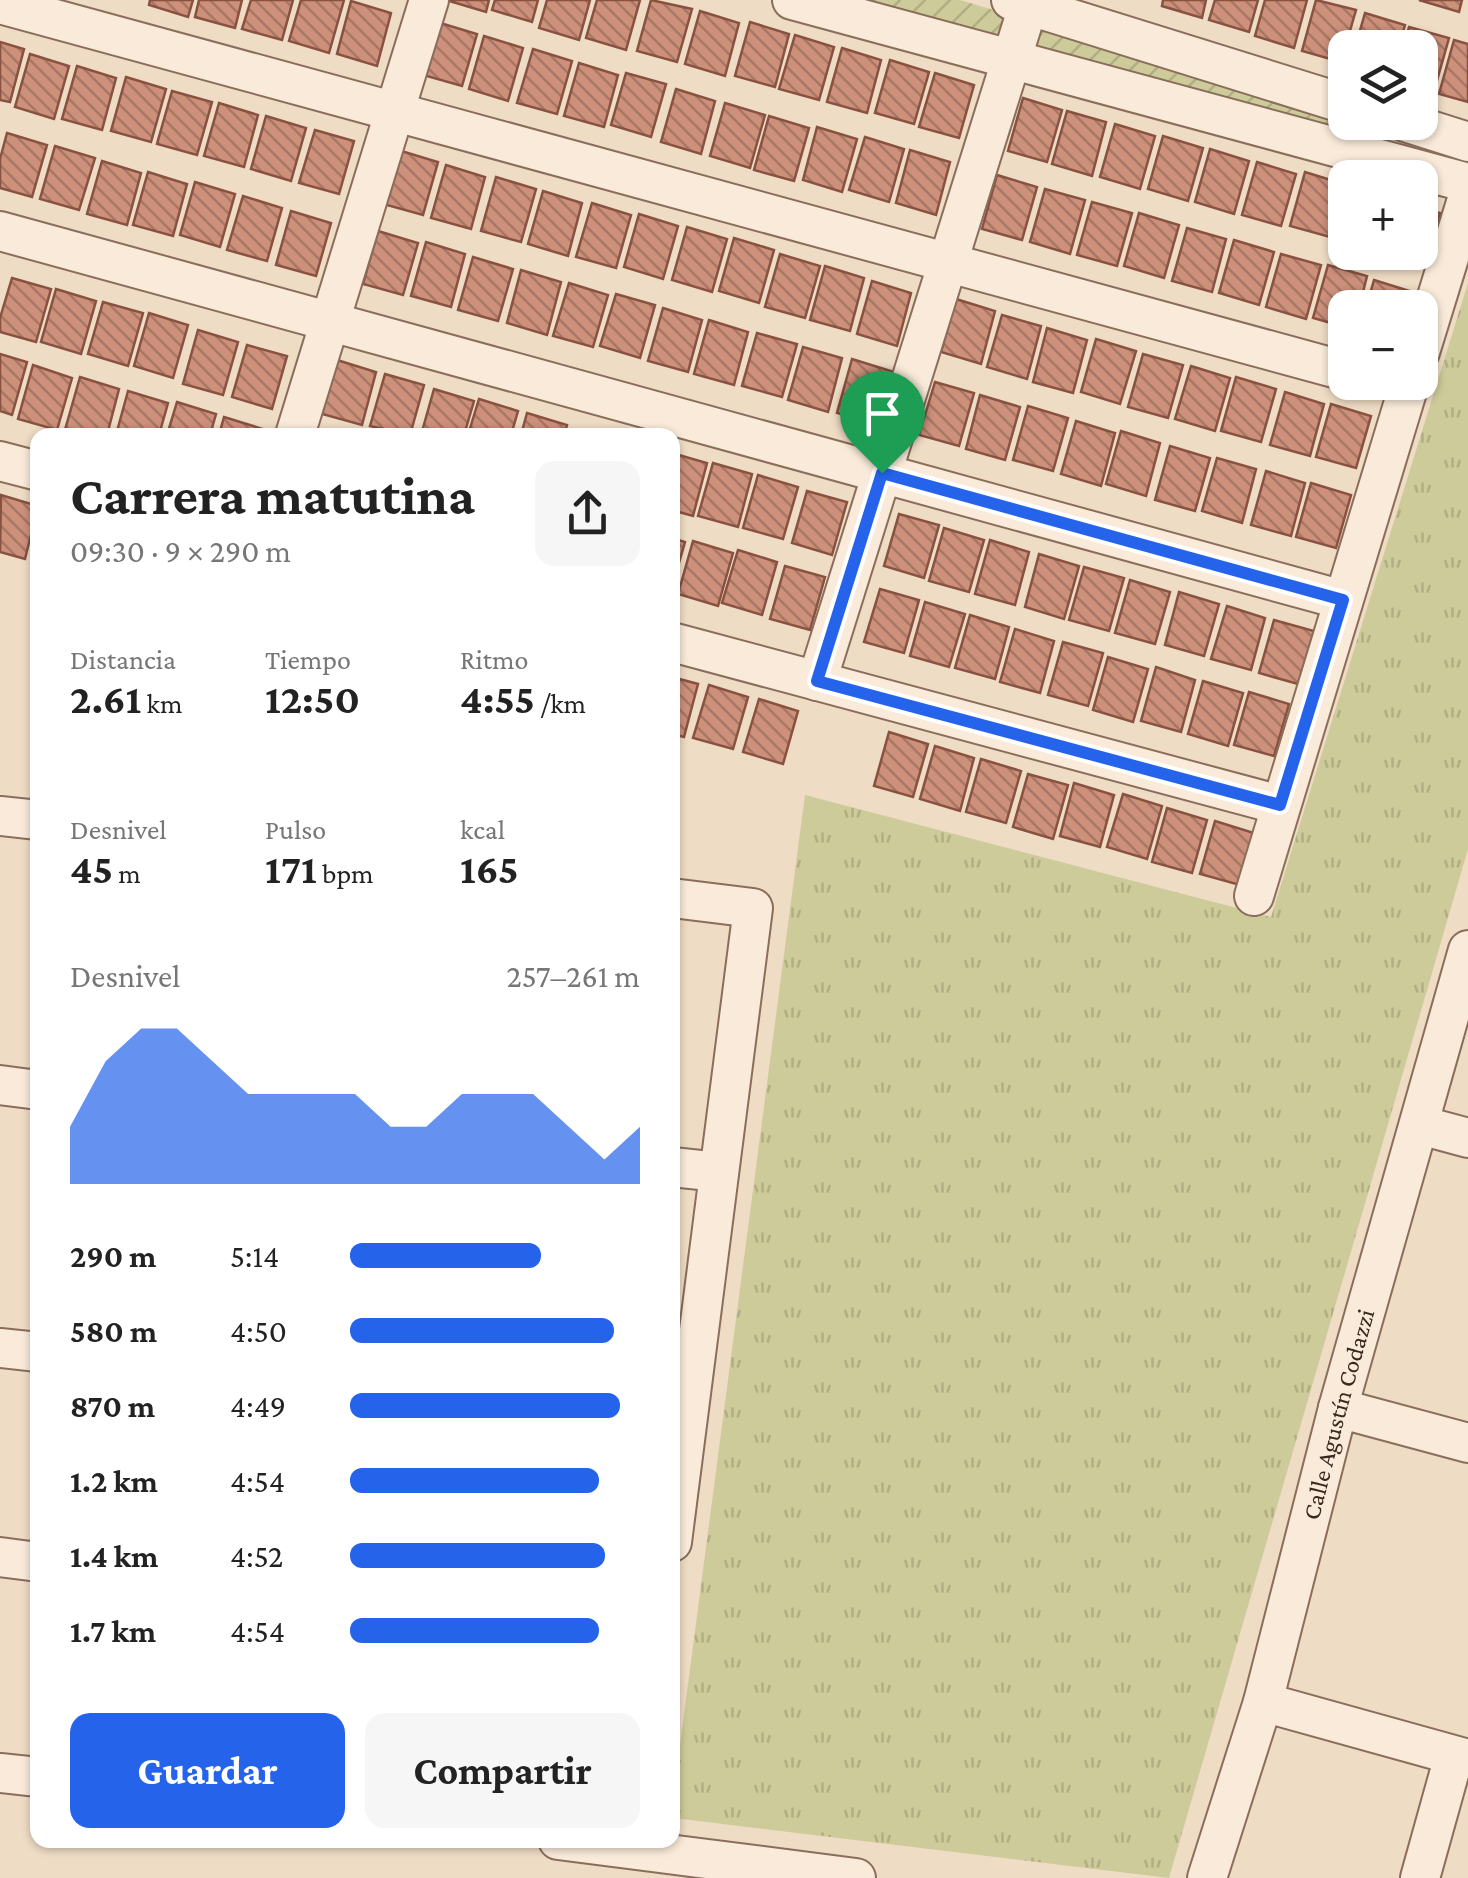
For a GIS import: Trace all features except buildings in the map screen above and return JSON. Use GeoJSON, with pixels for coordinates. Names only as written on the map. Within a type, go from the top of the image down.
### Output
{"type":"FeatureCollection","features":[{"type":"Feature","properties":{"kind":"street"},"geometry":{"type":"LineString","coordinates":[[298,428],[429,0]]}},
{"type":"Feature","properties":{"kind":"street"},"geometry":{"type":"LineString","coordinates":[[792,0],[1468,184]]}},
{"type":"Feature","properties":{"kind":"street"},"geometry":{"type":"LineString","coordinates":[[817,681],[1010,62],[1023,2],[1328,99]]}},
{"type":"Feature","properties":{"kind":"street"},"geometry":{"type":"LineString","coordinates":[[0,4],[1328,366]]}},
{"type":"Feature","properties":{"kind":"street"},"geometry":{"type":"LineString","coordinates":[[1438,132],[1468,142]]}},
{"type":"Feature","properties":{"kind":"street"},"geometry":{"type":"LineString","coordinates":[[1438,294],[1468,196]]}},
{"type":"Feature","properties":{"kind":"street"},"geometry":{"type":"LineString","coordinates":[[0,230],[1343,600]]}},
{"type":"Feature","properties":{"kind":"street"},"geometry":{"type":"LineString","coordinates":[[1254,896],[1343,600],[1398,400]]}},
{"type":"Feature","properties":{"kind":"street"},"geometry":{"type":"LineString","coordinates":[[0,461],[30,469]]}},
{"type":"Feature","properties":{"kind":"street"},"geometry":{"type":"LineString","coordinates":[[680,644],[1280,805]]}},
{"type":"Feature","properties":{"kind":"street"},"geometry":{"type":"LineString","coordinates":[[0,816],[30,819]]}},
{"type":"Feature","properties":{"kind":"street"},"geometry":{"type":"LineString","coordinates":[[680,899],[753,908],[680,1431]]}},
{"type":"Feature","properties":{"kind":"street","name":"Calle Agustín Codazzi"},"geometry":{"type":"LineString","coordinates":[[1207,1878],[1263,1702],[1338,1408],[1468,950]]}},
{"type":"Feature","properties":{"kind":"street"},"geometry":{"type":"LineString","coordinates":[[0,1085],[30,1089]]}},
{"type":"Feature","properties":{"kind":"street"},"geometry":{"type":"LineString","coordinates":[[1420,1125],[1468,1138]]}},
{"type":"Feature","properties":{"kind":"street"},"geometry":{"type":"LineString","coordinates":[[680,1167],[719,1172]]}},
{"type":"Feature","properties":{"kind":"street"},"geometry":{"type":"LineString","coordinates":[[0,1348],[30,1351]]}},
{"type":"Feature","properties":{"kind":"street"},"geometry":{"type":"LineString","coordinates":[[1338,1408],[1468,1443]]}},
{"type":"Feature","properties":{"kind":"street"},"geometry":{"type":"LineString","coordinates":[[0,1557],[30,1561]]}},
{"type":"Feature","properties":{"kind":"street"},"geometry":{"type":"LineString","coordinates":[[1263,1702],[1461,1757],[1420,1878]]}},
{"type":"Feature","properties":{"kind":"street"},"geometry":{"type":"LineString","coordinates":[[0,1773],[30,1776]]}},
{"type":"Feature","properties":{"kind":"street"},"geometry":{"type":"LineString","coordinates":[[596,1848],[633,1856],[856,1878]]}},
{"type":"Feature","properties":{"kind":"green space"},"geometry":{"type":"Polygon","coordinates":[[[849,0],[960,0],[1007,14],[999,43],[849,0]]]}},
{"type":"Feature","properties":{"kind":"green space"},"geometry":{"type":"Polygon","coordinates":[[[1041,28],[1328,115],[1328,132],[1033,52],[1041,28]]]}},
{"type":"Feature","properties":{"kind":"green space"},"geometry":{"type":"Polygon","coordinates":[[[1359,140],[1409,140],[1462,156],[1459,167],[1359,140]]]}},
{"type":"Feature","properties":{"kind":"green space"},"geometry":{"type":"Polygon","coordinates":[[[1468,283],[1468,849],[1169,1878],[680,1819],[680,1745],[805,795],[1271,917],[1432,400],[1438,400],[1438,380],[1468,283]]]}},
{"type":"Feature","properties":{"kind":"route"},"geometry":{"type":"LineString","coordinates":[[882,473],[1343,600],[1280,805],[817,681],[882,473]]}}]}
